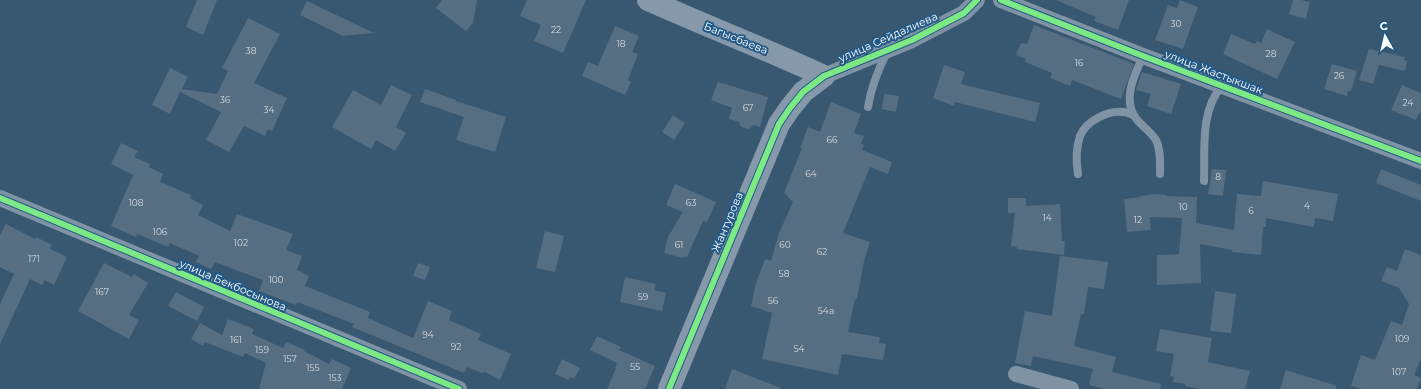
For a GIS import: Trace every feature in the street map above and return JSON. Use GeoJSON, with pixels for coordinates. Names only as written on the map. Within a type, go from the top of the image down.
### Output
{"type":"FeatureCollection","features":[{"type":"Feature","properties":{"kind":"street","name":"Багысбаева"},"geometry":{"type":"LineString","coordinates":[[648,0],[691,20],[781,56],[824,76]]}},
{"type":"Feature","properties":{"kind":"street","name":"улица Сейдалиева"},"geometry":{"type":"LineString","coordinates":[[824,76],[912,40],[964,13],[978,0]]}},
{"type":"Feature","properties":{"kind":"street","name":"улица Жастыкшак"},"geometry":{"type":"LineString","coordinates":[[1000,0],[1142,56],[1421,161]]}},
{"type":"Feature","properties":{"kind":"street","name":"Жантурова"},"geometry":{"type":"LineString","coordinates":[[669,389],[779,124],[803,92],[824,76]]}},
{"type":"Feature","properties":{"kind":"street","name":"улица Бекбосынова"},"geometry":{"type":"LineString","coordinates":[[0,198],[459,389]]}},
{"type":"Feature","properties":{"kind":"street"},"geometry":{"type":"LineString","coordinates":[[1016,374],[1071,389]]}},
{"type":"Feature","properties":{"kind":"lane"},"geometry":{"type":"LineString","coordinates":[[868,107],[875,78],[888,50]]}},
{"type":"Feature","properties":{"kind":"lane"},"geometry":{"type":"LineString","coordinates":[[1116,112],[1126,102],[1142,56]]}},
{"type":"Feature","properties":{"kind":"lane"},"geometry":{"type":"LineString","coordinates":[[1204,181],[1206,126],[1214,94],[1222,86]]}},
{"type":"Feature","properties":{"kind":"lane"},"geometry":{"type":"LineString","coordinates":[[1130,93],[1130,104],[1133,114],[1138,122],[1155,139],[1158,146],[1160,174]]}},
{"type":"Feature","properties":{"kind":"lane"},"geometry":{"type":"LineString","coordinates":[[1078,174],[1076,162],[1080,135],[1088,126],[1099,117],[1116,112],[1133,114]]}},
{"type":"Feature","properties":{"kind":"building"},"geometry":{"type":"Polygon","coordinates":[[[197,0],[217,0],[203,35],[186,27],[197,0]]]}},
{"type":"Feature","properties":{"kind":"building"},"geometry":{"type":"Polygon","coordinates":[[[442,0],[477,0],[473,23],[466,31],[436,8],[442,0]]]}},
{"type":"Feature","properties":{"kind":"building"},"geometry":{"type":"Polygon","coordinates":[[[527,0],[586,0],[563,53],[534,41],[541,25],[520,16],[527,0]]]}},
{"type":"Feature","properties":{"kind":"building"},"geometry":{"type":"Polygon","coordinates":[[[1056,0],[1129,0],[1118,30],[1094,21],[1096,17],[1056,0]]]}},
{"type":"Feature","properties":{"kind":"building"},"geometry":{"type":"Polygon","coordinates":[[[1180,0],[1198,7],[1183,49],[1155,40],[1168,5],[1177,8],[1180,0]]]}},
{"type":"Feature","properties":{"kind":"building"},"geometry":{"type":"Polygon","coordinates":[[[1293,0],[1310,2],[1306,19],[1289,14],[1293,0]]]}},
{"type":"Feature","properties":{"kind":"building"},"geometry":{"type":"Polygon","coordinates":[[[307,1],[374,33],[343,36],[300,15],[307,1]]]}},
{"type":"Feature","properties":{"kind":"building"},"geometry":{"type":"Polygon","coordinates":[[[248,18],[280,34],[254,83],[287,98],[272,131],[268,129],[265,136],[244,126],[229,152],[206,140],[221,112],[180,92],[170,114],[152,105],[170,68],[188,77],[182,89],[217,94],[228,71],[222,68],[248,18]]]}},
{"type":"Feature","properties":{"kind":"building"},"geometry":{"type":"Polygon","coordinates":[[[1034,25],[1134,64],[1121,99],[1072,80],[1070,86],[1050,78],[1052,73],[1025,62],[1026,59],[1016,55],[1021,43],[1027,44],[1034,25]]]}},
{"type":"Feature","properties":{"kind":"building"},"geometry":{"type":"Polygon","coordinates":[[[615,26],[639,36],[632,52],[638,54],[628,80],[631,82],[625,95],[582,76],[588,62],[598,66],[615,26]]]}},
{"type":"Feature","properties":{"kind":"building"},"geometry":{"type":"Polygon","coordinates":[[[1267,29],[1295,42],[1277,79],[1223,54],[1231,34],[1255,44],[1257,41],[1261,43],[1267,29]]]}},
{"type":"Feature","properties":{"kind":"building"},"geometry":{"type":"Polygon","coordinates":[[[1369,49],[1405,57],[1404,60],[1407,61],[1405,71],[1379,65],[1373,84],[1359,80],[1369,49]]]}},
{"type":"Feature","properties":{"kind":"building"},"geometry":{"type":"Polygon","coordinates":[[[1332,64],[1357,71],[1351,91],[1348,91],[1347,96],[1324,89],[1332,64]]]}},
{"type":"Feature","properties":{"kind":"building"},"geometry":{"type":"Polygon","coordinates":[[[944,65],[965,72],[961,84],[1040,103],[1035,122],[955,102],[954,106],[933,98],[944,65]]]}},
{"type":"Feature","properties":{"kind":"building"},"geometry":{"type":"Polygon","coordinates":[[[1142,72],[1181,84],[1171,114],[1147,106],[1151,94],[1136,90],[1142,72]]]}},
{"type":"Feature","properties":{"kind":"building"},"geometry":{"type":"Polygon","coordinates":[[[718,82],[768,97],[760,127],[754,125],[749,129],[741,127],[739,122],[729,119],[732,108],[711,100],[718,82]]]}},
{"type":"Feature","properties":{"kind":"building"},"geometry":{"type":"Polygon","coordinates":[[[391,85],[412,95],[396,127],[406,133],[395,151],[376,140],[371,149],[332,127],[353,90],[381,105],[391,85]]]}},
{"type":"Feature","properties":{"kind":"building"},"geometry":{"type":"Polygon","coordinates":[[[1402,85],[1421,93],[1421,112],[1416,120],[1391,110],[1402,85]]]}},
{"type":"Feature","properties":{"kind":"building"},"geometry":{"type":"Polygon","coordinates":[[[425,89],[456,101],[506,117],[495,152],[456,140],[464,117],[420,102],[425,89]]]}},
{"type":"Feature","properties":{"kind":"building"},"geometry":{"type":"Polygon","coordinates":[[[884,94],[899,96],[896,112],[882,109],[884,94]]]}},
{"type":"Feature","properties":{"kind":"building"},"geometry":{"type":"Polygon","coordinates":[[[831,102],[861,114],[854,133],[864,136],[861,144],[864,145],[862,150],[892,162],[888,174],[870,167],[843,233],[870,242],[864,261],[857,299],[855,299],[848,332],[880,337],[879,343],[886,344],[883,360],[842,354],[838,375],[762,359],[772,313],[751,306],[756,283],[765,259],[771,261],[779,233],[793,202],[784,193],[802,148],[800,148],[808,127],[820,132],[831,102]]]}},
{"type":"Feature","properties":{"kind":"building"},"geometry":{"type":"Polygon","coordinates":[[[673,115],[685,123],[674,140],[662,132],[673,115]]]}},
{"type":"Feature","properties":{"kind":"building"},"geometry":{"type":"Polygon","coordinates":[[[121,143],[138,151],[134,157],[150,164],[149,167],[163,174],[160,182],[191,195],[190,198],[203,205],[198,215],[230,231],[237,214],[293,234],[286,250],[302,256],[297,270],[309,276],[305,286],[370,312],[368,318],[413,338],[428,301],[452,311],[449,320],[481,334],[478,340],[511,354],[500,380],[485,372],[482,373],[467,367],[464,373],[352,327],[354,324],[297,302],[296,305],[259,291],[263,280],[215,262],[211,269],[196,262],[199,256],[170,243],[168,247],[137,234],[136,237],[111,226],[133,175],[111,164],[121,143]]]}},
{"type":"Feature","properties":{"kind":"building"},"geometry":{"type":"Polygon","coordinates":[[[1212,169],[1226,170],[1223,196],[1208,194],[1212,169]]]}},
{"type":"Feature","properties":{"kind":"building"},"geometry":{"type":"Polygon","coordinates":[[[1381,169],[1421,185],[1421,201],[1376,183],[1381,169]]]}},
{"type":"Feature","properties":{"kind":"building"},"geometry":{"type":"Polygon","coordinates":[[[1263,181],[1338,194],[1333,221],[1315,218],[1314,227],[1266,218],[1266,227],[1263,227],[1261,255],[1232,252],[1232,250],[1200,244],[1201,283],[1157,285],[1157,255],[1179,254],[1182,218],[1150,217],[1151,230],[1127,232],[1124,199],[1154,194],[1197,197],[1196,223],[1234,230],[1237,194],[1261,196],[1263,181]]]}},
{"type":"Feature","properties":{"kind":"building"},"geometry":{"type":"Polygon","coordinates":[[[675,184],[716,202],[707,222],[703,221],[687,257],[684,256],[683,258],[664,253],[668,237],[683,212],[666,205],[675,184]]]}},
{"type":"Feature","properties":{"kind":"building"},"geometry":{"type":"Polygon","coordinates":[[[1008,198],[1026,198],[1026,206],[1060,204],[1062,241],[1065,241],[1064,255],[1017,249],[1017,247],[1011,246],[1015,213],[1008,213],[1008,198]]]}},
{"type":"Feature","properties":{"kind":"building"},"geometry":{"type":"Polygon","coordinates":[[[6,224],[35,239],[36,237],[52,245],[50,249],[67,257],[54,285],[45,280],[42,285],[30,279],[0,344],[0,304],[14,274],[0,267],[0,235],[6,224]]]}},
{"type":"Feature","properties":{"kind":"building"},"geometry":{"type":"Polygon","coordinates":[[[545,231],[564,236],[555,272],[536,268],[545,231]]]}},
{"type":"Feature","properties":{"kind":"building"},"geometry":{"type":"Polygon","coordinates":[[[1405,249],[1421,255],[1421,359],[1414,375],[1421,378],[1417,389],[1362,389],[1351,386],[1361,355],[1375,360],[1391,321],[1402,325],[1409,304],[1399,288],[1381,281],[1387,267],[1397,271],[1405,249]]]}},
{"type":"Feature","properties":{"kind":"building"},"geometry":{"type":"Polygon","coordinates":[[[1060,256],[1108,262],[1104,289],[1088,287],[1084,314],[1081,314],[1074,346],[1116,357],[1112,372],[1161,384],[1160,389],[1105,389],[1089,385],[1093,369],[1033,356],[1031,366],[1015,363],[1025,311],[1052,316],[1060,256]]]}},
{"type":"Feature","properties":{"kind":"building"},"geometry":{"type":"Polygon","coordinates":[[[104,263],[132,277],[134,274],[148,283],[129,315],[139,320],[129,339],[78,311],[104,263]]]}},
{"type":"Feature","properties":{"kind":"building"},"geometry":{"type":"Polygon","coordinates":[[[418,263],[430,267],[425,280],[413,276],[418,263]]]}},
{"type":"Feature","properties":{"kind":"building"},"geometry":{"type":"Polygon","coordinates":[[[625,277],[656,284],[654,290],[666,293],[662,311],[620,302],[625,277]]]}},
{"type":"Feature","properties":{"kind":"building"},"geometry":{"type":"Polygon","coordinates":[[[1215,291],[1236,294],[1231,333],[1210,331],[1215,291]]]}},
{"type":"Feature","properties":{"kind":"building"},"geometry":{"type":"Polygon","coordinates":[[[176,292],[204,307],[197,321],[168,306],[176,292]]]}},
{"type":"Feature","properties":{"kind":"building"},"geometry":{"type":"Polygon","coordinates":[[[228,319],[254,329],[252,334],[283,348],[286,342],[305,350],[304,351],[329,364],[332,359],[351,368],[342,389],[259,389],[266,363],[245,353],[243,357],[205,342],[203,346],[191,339],[200,323],[222,335],[228,319]]]}},
{"type":"Feature","properties":{"kind":"building"},"geometry":{"type":"Polygon","coordinates":[[[1160,329],[1212,338],[1208,362],[1250,371],[1245,389],[1200,389],[1173,382],[1174,377],[1170,376],[1174,354],[1156,351],[1160,329]]]}},
{"type":"Feature","properties":{"kind":"building"},"geometry":{"type":"Polygon","coordinates":[[[597,336],[621,347],[619,350],[655,366],[645,389],[607,389],[617,363],[590,350],[597,336]]]}},
{"type":"Feature","properties":{"kind":"building"},"geometry":{"type":"Polygon","coordinates":[[[562,359],[580,368],[574,379],[571,377],[568,380],[555,374],[562,359]]]}},
{"type":"Feature","properties":{"kind":"building"},"geometry":{"type":"Polygon","coordinates":[[[732,369],[781,388],[781,389],[725,389],[732,369]]]}},
{"type":"Feature","properties":{"kind":"building"},"geometry":{"type":"Polygon","coordinates":[[[1286,370],[1337,386],[1336,389],[1280,389],[1286,370]]]}},
{"type":"Feature","properties":{"kind":"cycle path"},"geometry":{"type":"LineString","coordinates":[[669,389],[779,124],[790,108],[803,92],[824,76],[912,40],[964,13],[977,0]]}},
{"type":"Feature","properties":{"kind":"cycle path"},"geometry":{"type":"LineString","coordinates":[[1001,0],[1143,56],[1421,161]]}},
{"type":"Feature","properties":{"kind":"cycle path"},"geometry":{"type":"LineString","coordinates":[[0,198],[459,389]]}}]}
